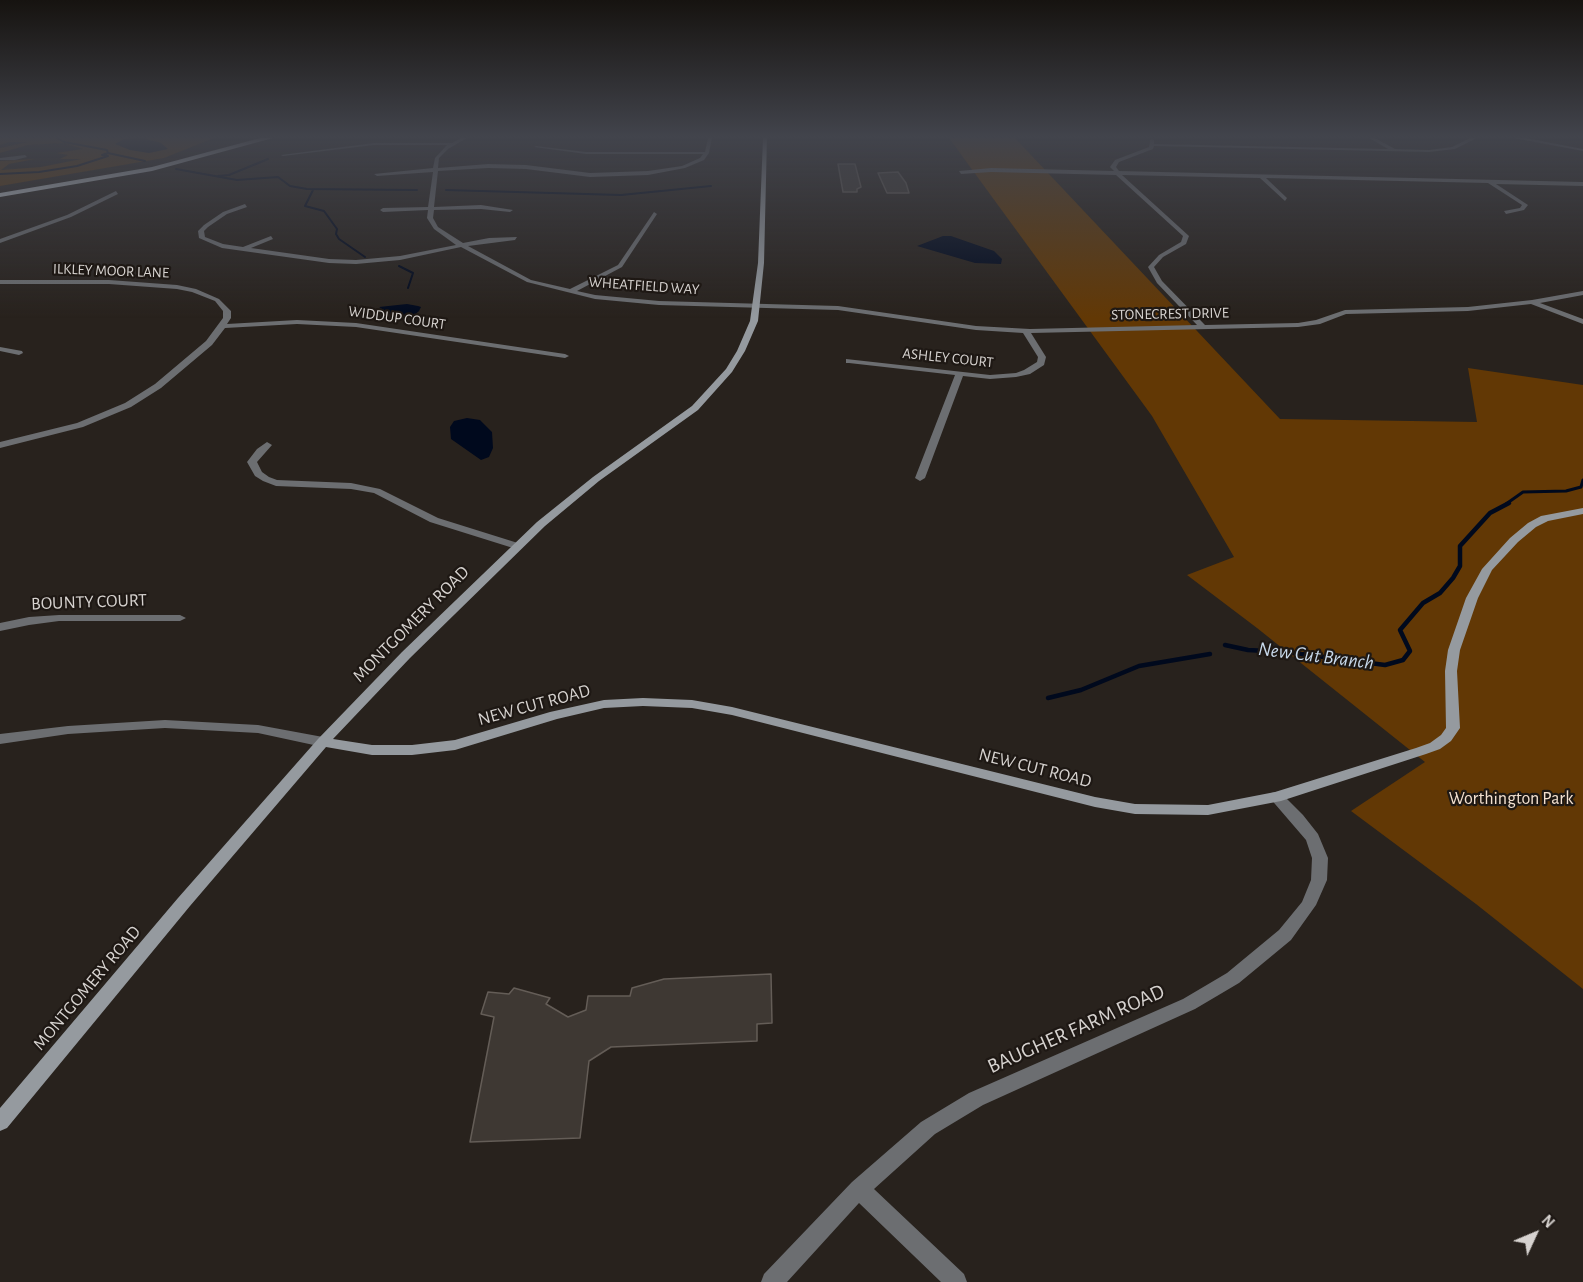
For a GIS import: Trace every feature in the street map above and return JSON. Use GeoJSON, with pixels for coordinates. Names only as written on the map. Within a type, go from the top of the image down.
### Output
{"type":"FeatureCollection","features":[{"type":"Feature","properties":{"kind":"main road","name":"MONTGOMERY ROAD"},"geometry":{"type":"LineString","coordinates":[[0,1122],[184,902],[323,742],[406,655],[517,546],[596,479],[678,421],[713,389],[741,351],[754,321],[761,263],[763,198]]}},
{"type":"Feature","properties":{"kind":"main road","name":"NEW CUT ROAD"},"geometry":{"type":"LineString","coordinates":[[323,742],[372,750],[412,750],[455,745],[555,715],[604,704],[643,702],[692,704],[732,711],[1095,802],[1135,810],[1208,810],[1276,797],[1421,751],[1435,746],[1446,738],[1453,728],[1451,671],[1454,650],[1472,598],[1487,569],[1514,540],[1532,525],[1545,518],[1583,511]]}},
{"type":"Feature","properties":{"kind":"street"},"geometry":{"type":"LineString","coordinates":[[0,242],[69,216],[106,198]]}},
{"type":"Feature","properties":{"kind":"street"},"geometry":{"type":"LineString","coordinates":[[431,209],[432,198]]}},
{"type":"Feature","properties":{"kind":"street"},"geometry":{"type":"LineString","coordinates":[[1144,198],[1186,236],[1184,243],[1161,256],[1151,267],[1159,282],[1203,327]]}},
{"type":"Feature","properties":{"kind":"street"},"geometry":{"type":"LineString","coordinates":[[1506,212],[1522,209],[1525,204],[1515,198]]}},
{"type":"Feature","properties":{"kind":"street"},"geometry":{"type":"LineString","coordinates":[[245,206],[225,213],[206,226],[200,235],[212,244],[356,262],[400,258],[515,238]]}},
{"type":"Feature","properties":{"kind":"street"},"geometry":{"type":"LineString","coordinates":[[383,210],[481,207],[510,210]]}},
{"type":"Feature","properties":{"kind":"street","name":"WHEATFIELD WAY"},"geometry":{"type":"LineString","coordinates":[[431,209],[430,218],[436,228],[463,246],[529,281],[569,292],[648,303],[756,305]]}},
{"type":"Feature","properties":{"kind":"street"},"geometry":{"type":"LineString","coordinates":[[569,292],[620,266],[654,214]]}},
{"type":"Feature","properties":{"kind":"street"},"geometry":{"type":"LineString","coordinates":[[243,249],[271,238]]}},
{"type":"Feature","properties":{"kind":"street","name":"ILKLEY MOOR LANE"},"geometry":{"type":"LineString","coordinates":[[0,282],[127,283],[186,289],[207,295],[224,305],[227,318],[224,326]]}},
{"type":"Feature","properties":{"kind":"street","name":"STONECREST DRIVE"},"geometry":{"type":"LineString","coordinates":[[756,305],[838,308],[976,328],[1026,331],[1299,326],[1346,312],[1468,309],[1532,303],[1583,293]]}},
{"type":"Feature","properties":{"kind":"street"},"geometry":{"type":"LineString","coordinates":[[1532,303],[1583,322]]}},
{"type":"Feature","properties":{"kind":"street","name":"WIDDUP COURT"},"geometry":{"type":"LineString","coordinates":[[224,326],[297,322],[356,325],[565,356]]}},
{"type":"Feature","properties":{"kind":"street"},"geometry":{"type":"LineString","coordinates":[[0,445],[80,425],[128,405],[158,386],[209,343],[224,326]]}},
{"type":"Feature","properties":{"kind":"street","name":"ASHLEY COURT"},"geometry":{"type":"LineString","coordinates":[[849,361],[1003,377],[1035,368],[1041,363],[1042,357],[1026,331]]}},
{"type":"Feature","properties":{"kind":"street"},"geometry":{"type":"LineString","coordinates":[[0,349],[19,353]]}},
{"type":"Feature","properties":{"kind":"street"},"geometry":{"type":"LineString","coordinates":[[920,478],[960,374]]}},
{"type":"Feature","properties":{"kind":"street"},"geometry":{"type":"LineString","coordinates":[[267,445],[252,462],[258,474],[266,479],[286,484],[370,489],[435,520],[517,546]]}},
{"type":"Feature","properties":{"kind":"street","name":"BOUNTY COURT"},"geometry":{"type":"LineString","coordinates":[[0,627],[59,618],[180,618]]}},
{"type":"Feature","properties":{"kind":"street"},"geometry":{"type":"LineString","coordinates":[[0,739],[78,729],[165,724],[258,729],[323,742]]}},
{"type":"Feature","properties":{"kind":"street","name":"BAUGHER FARM ROAD"},"geometry":{"type":"LineString","coordinates":[[772,1282],[859,1189],[928,1128],[976,1099],[1189,1004],[1233,978],[1285,935],[1308,905],[1319,880],[1320,858],[1313,838],[1276,797]]}},
{"type":"Feature","properties":{"kind":"street"},"geometry":{"type":"LineString","coordinates":[[859,1189],[956,1282]]}},
{"type":"Feature","properties":{"kind":"green space","name":"Worthington Park"},"geometry":{"type":"Polygon","coordinates":[[[993,198],[1071,198],[1280,419],[1477,422],[1468,368],[1583,385],[1583,989],[1476,904],[1351,811],[1425,762],[1187,575],[1234,557],[1152,416],[993,198]]]}},
{"type":"Feature","properties":{"kind":"water"},"geometry":{"type":"Polygon","coordinates":[[[943,236],[951,236],[994,251],[1002,259],[1001,264],[975,263],[917,246],[943,236]]]}},
{"type":"Feature","properties":{"kind":"water"},"geometry":{"type":"Polygon","coordinates":[[[407,304],[421,307],[413,316],[399,320],[379,307],[407,304]]]}},
{"type":"Feature","properties":{"kind":"water"},"geometry":{"type":"Polygon","coordinates":[[[467,418],[480,420],[492,432],[493,448],[489,457],[481,460],[451,439],[450,427],[454,421],[467,418]]]}},
{"type":"Feature","properties":{"kind":"building"},"geometry":{"type":"Polygon","coordinates":[[[771,974],[772,1023],[757,1024],[757,1041],[611,1047],[589,1061],[580,1138],[470,1142],[494,1017],[481,1014],[488,992],[509,994],[514,988],[550,998],[546,1004],[568,1017],[586,1010],[588,996],[630,996],[632,988],[664,979],[771,974]]]}},
{"type":"Feature","properties":{"kind":"waterway"},"geometry":{"type":"LineString","coordinates":[[309,198],[305,206],[324,211],[337,229],[336,234],[339,239],[365,257]]}},
{"type":"Feature","properties":{"kind":"waterway"},"geometry":{"type":"LineString","coordinates":[[399,266],[413,273],[408,288]]}},
{"type":"Feature","properties":{"kind":"waterway","name":"New Cut Branch"},"geometry":{"type":"LineString","coordinates":[[1506,504],[1523,492],[1566,491],[1581,487],[1583,480]]}},
{"type":"Feature","properties":{"kind":"waterway","name":"New Cut Branch"},"geometry":{"type":"LineString","coordinates":[[1225,645],[1248,650],[1286,652],[1385,665],[1403,660],[1410,651],[1400,630],[1423,603],[1440,593],[1453,578],[1460,566],[1460,546],[1490,513],[1509,503]]}},
{"type":"Feature","properties":{"kind":"waterway"},"geometry":{"type":"LineString","coordinates":[[1048,698],[1081,690],[1139,666],[1210,654]]}}]}
